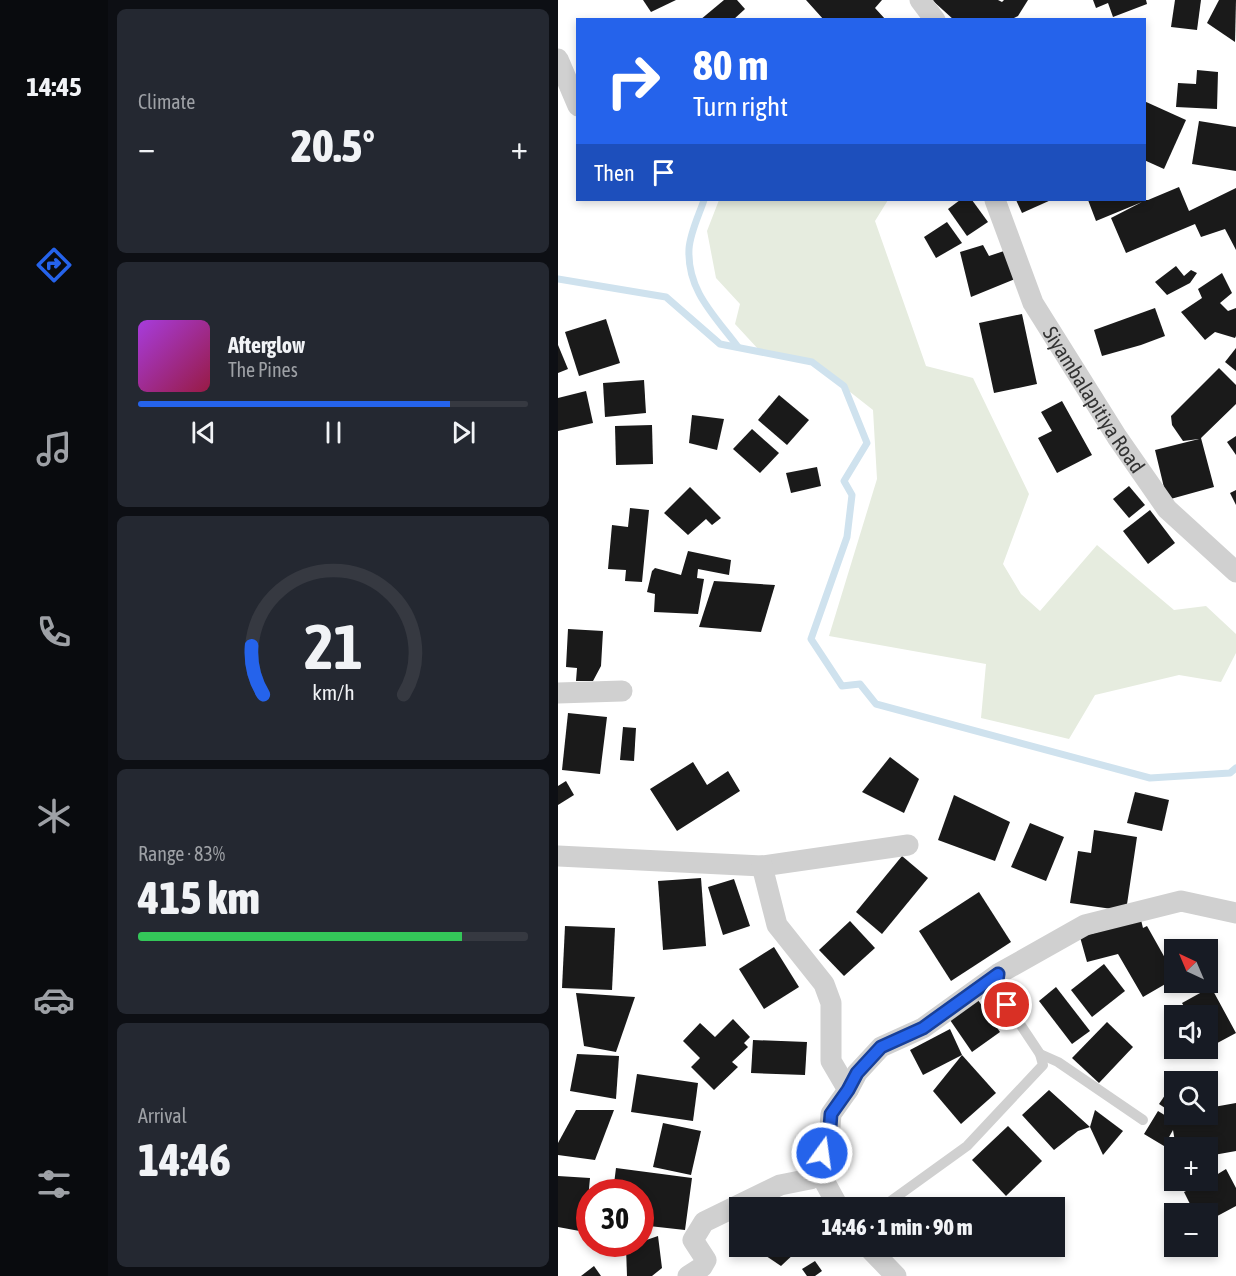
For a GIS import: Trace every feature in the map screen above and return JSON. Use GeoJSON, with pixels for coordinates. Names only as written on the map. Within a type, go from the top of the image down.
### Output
{"type":"FeatureCollection","features":[{"type":"Feature","properties":{"kind":"street"},"geometry":{"type":"LineString","coordinates":[[920,0],[934,18]]}},
{"type":"Feature","properties":{"kind":"street"},"geometry":{"type":"LineString","coordinates":[[558,59],[576,101]]}},
{"type":"Feature","properties":{"kind":"street","name":"Siyambalapitiya Road"},"geometry":{"type":"LineString","coordinates":[[995,201],[1034,303],[1117,437],[1167,509],[1236,572]]}},
{"type":"Feature","properties":{"kind":"street"},"geometry":{"type":"LineString","coordinates":[[558,693],[622,691]]}},
{"type":"Feature","properties":{"kind":"street"},"geometry":{"type":"LineString","coordinates":[[558,856],[762,866],[908,845]]}},
{"type":"Feature","properties":{"kind":"street"},"geometry":{"type":"LineString","coordinates":[[762,866],[777,925],[824,984],[831,1003],[831,1061],[848,1090]]}},
{"type":"Feature","properties":{"kind":"street"},"geometry":{"type":"LineString","coordinates":[[688,1276],[702,1267],[706,1260],[693,1240],[704,1222],[780,1185],[810,1179],[829,1140],[831,1114],[857,1073],[881,1047],[923,1028],[998,974],[1085,925],[1181,901],[1236,913]]}},
{"type":"Feature","properties":{"kind":"street"},"geometry":{"type":"LineString","coordinates":[[816,1166],[833,1197]]}},
{"type":"Feature","properties":{"kind":"street"},"geometry":{"type":"LineString","coordinates":[[878,1257],[896,1276]]}},
{"type":"Feature","properties":{"kind":"lane"},"geometry":{"type":"LineString","coordinates":[[896,1197],[967,1146],[1043,1065],[1040,1054],[996,988],[998,974]]}},
{"type":"Feature","properties":{"kind":"lane"},"geometry":{"type":"LineString","coordinates":[[1040,1054],[1058,1062],[1143,1120]]}},
{"type":"Feature","properties":{"kind":"shaded area"},"geometry":{"type":"Polygon","coordinates":[[[719,201],[887,201],[875,221],[926,366],[973,378],[1029,494],[1003,564],[1021,594],[1040,611],[1097,545],[1174,610],[1206,606],[1236,634],[1236,653],[1221,682],[1179,675],[1095,695],[1069,739],[981,718],[986,664],[829,636],[877,479],[873,410],[812,362],[759,350],[735,324],[740,304],[716,278],[707,231],[719,201]]]}},
{"type":"Feature","properties":{"kind":"building"},"geometry":{"type":"Polygon","coordinates":[[[643,0],[676,0],[651,12],[643,0]]]}},
{"type":"Feature","properties":{"kind":"building"},"geometry":{"type":"Polygon","coordinates":[[[724,0],[737,0],[745,9],[735,18],[702,18],[724,0]]]}},
{"type":"Feature","properties":{"kind":"building"},"geometry":{"type":"Polygon","coordinates":[[[806,0],[882,0],[875,8],[884,18],[822,18],[806,0]]]}},
{"type":"Feature","properties":{"kind":"building"},"geometry":{"type":"Polygon","coordinates":[[[932,0],[998,0],[1002,2],[1004,0],[1028,0],[1018,16],[1014,18],[952,18],[932,0]]]}},
{"type":"Feature","properties":{"kind":"building"},"geometry":{"type":"Polygon","coordinates":[[[1093,0],[1146,0],[1147,4],[1113,17],[1108,3],[1096,8],[1093,0]]]}},
{"type":"Feature","properties":{"kind":"building"},"geometry":{"type":"Polygon","coordinates":[[[1175,0],[1201,0],[1197,30],[1171,27],[1175,0]]]}},
{"type":"Feature","properties":{"kind":"building"},"geometry":{"type":"Polygon","coordinates":[[[1219,0],[1236,0],[1235,42],[1207,23],[1219,0]]]}},
{"type":"Feature","properties":{"kind":"building"},"geometry":{"type":"Polygon","coordinates":[[[1197,70],[1218,72],[1217,109],[1176,107],[1178,83],[1196,84],[1197,70]]]}},
{"type":"Feature","properties":{"kind":"building"},"geometry":{"type":"Polygon","coordinates":[[[1146,102],[1186,120],[1164,169],[1146,161],[1146,102]]]}},
{"type":"Feature","properties":{"kind":"building"},"geometry":{"type":"Polygon","coordinates":[[[1199,121],[1236,127],[1236,171],[1192,164],[1199,121]]]}},
{"type":"Feature","properties":{"kind":"building"},"geometry":{"type":"Polygon","coordinates":[[[1179,187],[1189,211],[1236,188],[1236,250],[1225,229],[1201,237],[1195,224],[1126,253],[1111,218],[1142,202],[1096,221],[1088,201],[1148,200],[1179,187]]]}},
{"type":"Feature","properties":{"kind":"building"},"geometry":{"type":"Polygon","coordinates":[[[959,201],[973,201],[988,222],[967,236],[948,209],[959,201]]]}},
{"type":"Feature","properties":{"kind":"building"},"geometry":{"type":"Polygon","coordinates":[[[1016,201],[1049,201],[1022,213],[1016,201]]]}},
{"type":"Feature","properties":{"kind":"building"},"geometry":{"type":"Polygon","coordinates":[[[947,222],[962,243],[936,258],[924,237],[947,222]]]}},
{"type":"Feature","properties":{"kind":"building"},"geometry":{"type":"Polygon","coordinates":[[[983,245],[989,256],[1007,250],[1015,279],[971,297],[960,252],[983,245]]]}},
{"type":"Feature","properties":{"kind":"building"},"geometry":{"type":"Polygon","coordinates":[[[1176,266],[1184,276],[1191,270],[1197,273],[1190,283],[1167,295],[1155,282],[1176,266]]]}},
{"type":"Feature","properties":{"kind":"building"},"geometry":{"type":"Polygon","coordinates":[[[1222,273],[1232,293],[1220,303],[1228,311],[1236,308],[1236,336],[1235,338],[1215,332],[1205,340],[1181,312],[1202,298],[1198,289],[1222,273]]]}},
{"type":"Feature","properties":{"kind":"building"},"geometry":{"type":"Polygon","coordinates":[[[1155,308],[1165,336],[1102,356],[1094,330],[1155,308]]]}},
{"type":"Feature","properties":{"kind":"building"},"geometry":{"type":"Polygon","coordinates":[[[1022,314],[1037,384],[994,393],[979,323],[1022,314]]]}},
{"type":"Feature","properties":{"kind":"building"},"geometry":{"type":"Polygon","coordinates":[[[606,319],[620,363],[579,376],[565,332],[606,319]]]}},
{"type":"Feature","properties":{"kind":"building"},"geometry":{"type":"Polygon","coordinates":[[[558,345],[568,369],[558,373],[558,345]]]}},
{"type":"Feature","properties":{"kind":"building"},"geometry":{"type":"Polygon","coordinates":[[[1236,348],[1236,371],[1225,362],[1236,348]]]}},
{"type":"Feature","properties":{"kind":"building"},"geometry":{"type":"Polygon","coordinates":[[[1219,368],[1236,385],[1236,404],[1201,438],[1214,487],[1167,500],[1155,450],[1199,439],[1183,441],[1172,425],[1171,416],[1219,368]]]}},
{"type":"Feature","properties":{"kind":"building"},"geometry":{"type":"Polygon","coordinates":[[[644,380],[646,413],[605,417],[603,383],[644,380]]]}},
{"type":"Feature","properties":{"kind":"building"},"geometry":{"type":"Polygon","coordinates":[[[586,391],[593,423],[558,431],[558,398],[586,391]]]}},
{"type":"Feature","properties":{"kind":"building"},"geometry":{"type":"Polygon","coordinates":[[[779,395],[809,420],[787,445],[758,420],[779,395]]]}},
{"type":"Feature","properties":{"kind":"building"},"geometry":{"type":"Polygon","coordinates":[[[1062,401],[1092,455],[1057,473],[1038,438],[1052,431],[1041,412],[1062,401]]]}},
{"type":"Feature","properties":{"kind":"building"},"geometry":{"type":"Polygon","coordinates":[[[692,415],[724,419],[717,450],[689,443],[692,415]]]}},
{"type":"Feature","properties":{"kind":"building"},"geometry":{"type":"Polygon","coordinates":[[[652,425],[653,464],[616,465],[615,426],[652,425]]]}},
{"type":"Feature","properties":{"kind":"building"},"geometry":{"type":"Polygon","coordinates":[[[752,429],[779,453],[760,473],[733,449],[752,429]]]}},
{"type":"Feature","properties":{"kind":"building"},"geometry":{"type":"Polygon","coordinates":[[[1236,436],[1236,455],[1227,442],[1236,436]]]}},
{"type":"Feature","properties":{"kind":"building"},"geometry":{"type":"Polygon","coordinates":[[[817,467],[821,486],[791,493],[786,473],[817,467]]]}},
{"type":"Feature","properties":{"kind":"building"},"geometry":{"type":"Polygon","coordinates":[[[1129,486],[1145,505],[1129,518],[1113,499],[1129,486]]]}},
{"type":"Feature","properties":{"kind":"building"},"geometry":{"type":"Polygon","coordinates":[[[690,487],[721,518],[712,525],[706,519],[688,535],[664,513],[690,487]]]}},
{"type":"Feature","properties":{"kind":"building"},"geometry":{"type":"Polygon","coordinates":[[[1236,490],[1236,505],[1230,493],[1236,490]]]}},
{"type":"Feature","properties":{"kind":"building"},"geometry":{"type":"Polygon","coordinates":[[[630,508],[649,510],[642,582],[625,581],[626,570],[608,569],[612,525],[628,527],[630,508]]]}},
{"type":"Feature","properties":{"kind":"building"},"geometry":{"type":"Polygon","coordinates":[[[1150,510],[1175,543],[1148,564],[1123,531],[1150,510]]]}},
{"type":"Feature","properties":{"kind":"building"},"geometry":{"type":"Polygon","coordinates":[[[688,551],[731,560],[729,575],[698,569],[697,578],[704,579],[698,614],[654,612],[655,594],[647,592],[652,571],[655,568],[681,575],[688,551]]]}},
{"type":"Feature","properties":{"kind":"building"},"geometry":{"type":"Polygon","coordinates":[[[714,581],[775,585],[761,632],[699,627],[714,581]]]}},
{"type":"Feature","properties":{"kind":"building"},"geometry":{"type":"Polygon","coordinates":[[[568,629],[603,631],[601,666],[593,681],[576,681],[577,668],[566,667],[568,629]]]}},
{"type":"Feature","properties":{"kind":"building"},"geometry":{"type":"Polygon","coordinates":[[[568,713],[607,717],[600,774],[562,770],[568,713]]]}},
{"type":"Feature","properties":{"kind":"building"},"geometry":{"type":"Polygon","coordinates":[[[623,727],[636,728],[634,761],[620,760],[623,727]]]}},
{"type":"Feature","properties":{"kind":"building"},"geometry":{"type":"Polygon","coordinates":[[[890,757],[919,779],[904,813],[862,792],[890,757]]]}},
{"type":"Feature","properties":{"kind":"building"},"geometry":{"type":"Polygon","coordinates":[[[693,762],[707,785],[728,771],[740,791],[677,831],[650,789],[693,762]]]}},
{"type":"Feature","properties":{"kind":"building"},"geometry":{"type":"Polygon","coordinates":[[[566,781],[574,795],[558,805],[558,786],[566,781]]]}},
{"type":"Feature","properties":{"kind":"building"},"geometry":{"type":"Polygon","coordinates":[[[1135,792],[1169,800],[1162,831],[1127,823],[1135,792]]]}},
{"type":"Feature","properties":{"kind":"building"},"geometry":{"type":"Polygon","coordinates":[[[954,795],[1010,822],[995,861],[938,840],[954,795]]]}},
{"type":"Feature","properties":{"kind":"building"},"geometry":{"type":"Polygon","coordinates":[[[1030,823],[1064,837],[1046,881],[1011,867],[1030,823]]]}},
{"type":"Feature","properties":{"kind":"building"},"geometry":{"type":"Polygon","coordinates":[[[1094,830],[1137,837],[1126,911],[1070,903],[1078,851],[1091,853],[1094,830]]]}},
{"type":"Feature","properties":{"kind":"building"},"geometry":{"type":"Polygon","coordinates":[[[902,856],[928,878],[882,934],[856,912],[902,856]]]}},
{"type":"Feature","properties":{"kind":"building"},"geometry":{"type":"Polygon","coordinates":[[[701,878],[706,946],[663,950],[658,881],[701,878]]]}},
{"type":"Feature","properties":{"kind":"building"},"geometry":{"type":"Polygon","coordinates":[[[734,879],[750,926],[723,935],[708,887],[734,879]]]}},
{"type":"Feature","properties":{"kind":"building"},"geometry":{"type":"Polygon","coordinates":[[[979,892],[1011,942],[951,981],[919,931],[979,892]]]}},
{"type":"Feature","properties":{"kind":"building"},"geometry":{"type":"Polygon","coordinates":[[[1141,920],[1143,928],[1147,926],[1164,956],[1164,985],[1143,997],[1118,954],[1087,962],[1080,937],[1141,920]]]}},
{"type":"Feature","properties":{"kind":"building"},"geometry":{"type":"Polygon","coordinates":[[[850,921],[875,948],[844,976],[819,950],[850,921]]]}},
{"type":"Feature","properties":{"kind":"building"},"geometry":{"type":"Polygon","coordinates":[[[565,926],[615,928],[612,990],[562,988],[565,926]]]}},
{"type":"Feature","properties":{"kind":"building"},"geometry":{"type":"Polygon","coordinates":[[[774,947],[799,987],[764,1009],[739,969],[774,947]]]}},
{"type":"Feature","properties":{"kind":"building"},"geometry":{"type":"Polygon","coordinates":[[[1104,964],[1125,991],[1092,1017],[1071,990],[1104,964]]]}},
{"type":"Feature","properties":{"kind":"building"},"geometry":{"type":"Polygon","coordinates":[[[1056,987],[1090,1031],[1072,1044],[1039,1001],[1056,987]]]}},
{"type":"Feature","properties":{"kind":"building"},"geometry":{"type":"Polygon","coordinates":[[[576,993],[635,997],[616,1052],[584,1046],[576,993]]]}},
{"type":"Feature","properties":{"kind":"building"},"geometry":{"type":"Polygon","coordinates":[[[1200,993],[1214,993],[1236,1033],[1218,1043],[1218,1005],[1183,1005],[1182,1003],[1200,993]]]}},
{"type":"Feature","properties":{"kind":"building"},"geometry":{"type":"Polygon","coordinates":[[[978,1000],[1000,1032],[972,1052],[950,1020],[978,1000]]]}},
{"type":"Feature","properties":{"kind":"building"},"geometry":{"type":"Polygon","coordinates":[[[733,1019],[750,1037],[744,1043],[748,1047],[732,1062],[738,1067],[714,1090],[691,1067],[700,1058],[683,1041],[700,1023],[715,1037],[733,1019]]]}},
{"type":"Feature","properties":{"kind":"building"},"geometry":{"type":"Polygon","coordinates":[[[1107,1022],[1133,1047],[1099,1083],[1072,1058],[1107,1022]]]}},
{"type":"Feature","properties":{"kind":"building"},"geometry":{"type":"Polygon","coordinates":[[[950,1029],[962,1055],[923,1075],[910,1050],[950,1029]]]}},
{"type":"Feature","properties":{"kind":"building"},"geometry":{"type":"Polygon","coordinates":[[[753,1040],[807,1042],[805,1075],[751,1073],[753,1040]]]}},
{"type":"Feature","properties":{"kind":"building"},"geometry":{"type":"Polygon","coordinates":[[[577,1054],[619,1056],[616,1099],[570,1091],[577,1054]]]}},
{"type":"Feature","properties":{"kind":"building"},"geometry":{"type":"Polygon","coordinates":[[[962,1055],[996,1093],[961,1124],[933,1091],[962,1055]]]}},
{"type":"Feature","properties":{"kind":"building"},"geometry":{"type":"Polygon","coordinates":[[[637,1074],[698,1083],[693,1121],[631,1112],[637,1074]]]}},
{"type":"Feature","properties":{"kind":"building"},"geometry":{"type":"Polygon","coordinates":[[[1049,1090],[1090,1127],[1078,1131],[1054,1150],[1022,1115],[1049,1090]]]}},
{"type":"Feature","properties":{"kind":"building"},"geometry":{"type":"Polygon","coordinates":[[[1164,1097],[1164,1107],[1159,1104],[1164,1097]]]}},
{"type":"Feature","properties":{"kind":"building"},"geometry":{"type":"Polygon","coordinates":[[[1236,1103],[1236,1151],[1218,1154],[1218,1137],[1174,1137],[1173,1130],[1169,1137],[1164,1137],[1164,1146],[1144,1134],[1158,1111],[1164,1115],[1164,1125],[1218,1125],[1218,1106],[1236,1103]]]}},
{"type":"Feature","properties":{"kind":"building"},"geometry":{"type":"Polygon","coordinates":[[[576,1110],[614,1110],[595,1160],[558,1155],[558,1143],[576,1110]]]}},
{"type":"Feature","properties":{"kind":"building"},"geometry":{"type":"Polygon","coordinates":[[[1095,1110],[1123,1131],[1103,1155],[1090,1127],[1095,1110]]]}},
{"type":"Feature","properties":{"kind":"building"},"geometry":{"type":"Polygon","coordinates":[[[663,1123],[701,1131],[691,1175],[653,1167],[663,1123]]]}},
{"type":"Feature","properties":{"kind":"building"},"geometry":{"type":"Polygon","coordinates":[[[1008,1126],[1042,1161],[1006,1196],[972,1160],[1008,1126]]]}},
{"type":"Feature","properties":{"kind":"building"},"geometry":{"type":"Polygon","coordinates":[[[616,1168],[692,1178],[685,1230],[654,1227],[654,1179],[615,1179],[616,1168]]]}},
{"type":"Feature","properties":{"kind":"building"},"geometry":{"type":"Polygon","coordinates":[[[1226,1169],[1236,1188],[1236,1206],[1218,1216],[1218,1203],[1190,1203],[1184,1192],[1218,1191],[1218,1174],[1226,1169]]]}},
{"type":"Feature","properties":{"kind":"building"},"geometry":{"type":"Polygon","coordinates":[[[558,1176],[590,1178],[576,1179],[576,1230],[558,1227],[558,1176]]]}},
{"type":"Feature","properties":{"kind":"building"},"geometry":{"type":"Polygon","coordinates":[[[658,1236],[662,1268],[652,1276],[627,1276],[626,1257],[654,1257],[654,1237],[658,1236]]]}},
{"type":"Feature","properties":{"kind":"building"},"geometry":{"type":"Polygon","coordinates":[[[768,1257],[791,1257],[781,1266],[768,1257]]]}},
{"type":"Feature","properties":{"kind":"building"},"geometry":{"type":"Polygon","coordinates":[[[815,1261],[822,1271],[815,1276],[807,1276],[802,1269],[815,1261]]]}},
{"type":"Feature","properties":{"kind":"building"},"geometry":{"type":"Polygon","coordinates":[[[594,1266],[601,1276],[581,1276],[594,1266]]]}},
{"type":"Feature","properties":{"kind":"waterway"},"geometry":{"type":"LineString","coordinates":[[704,201],[689,249],[693,278],[704,302],[738,347]]}},
{"type":"Feature","properties":{"kind":"waterway"},"geometry":{"type":"LineString","coordinates":[[558,279],[666,297],[720,344],[812,362],[844,386],[867,443],[844,481],[852,495],[847,537],[811,639],[842,686],[860,684],[876,704],[1150,778],[1230,773],[1236,768]]}},
{"type":"Feature","properties":{"kind":"route"},"geometry":{"type":"LineString","coordinates":[[822,1153],[829,1140],[831,1114],[857,1073],[881,1047],[923,1028],[998,974],[996,988],[1007,1005]]}}]}
